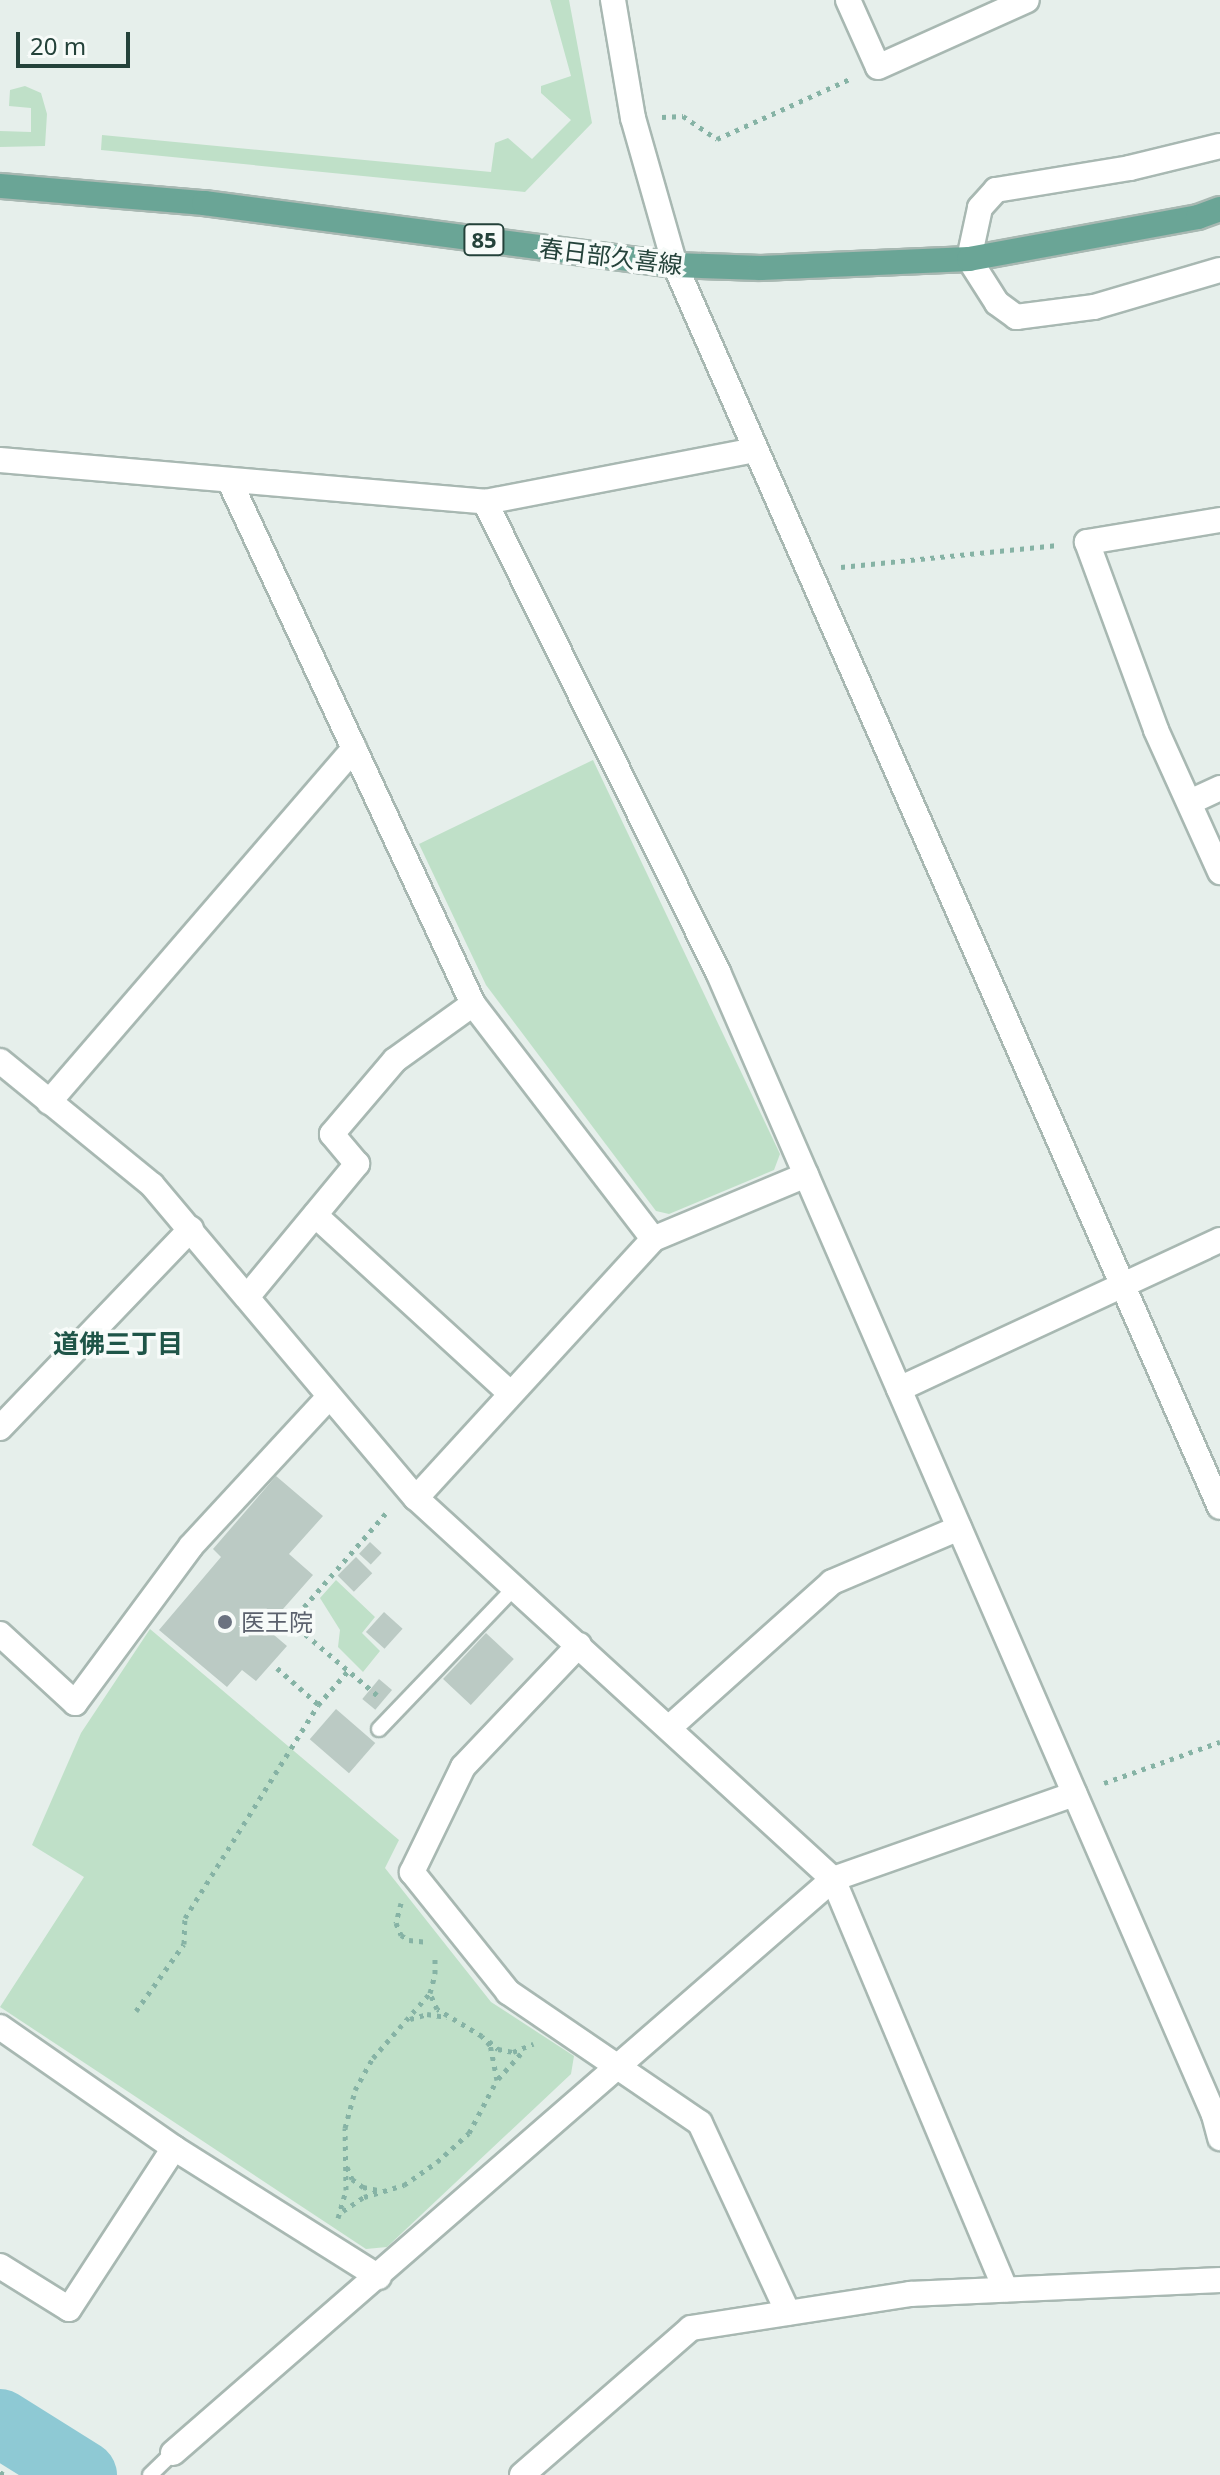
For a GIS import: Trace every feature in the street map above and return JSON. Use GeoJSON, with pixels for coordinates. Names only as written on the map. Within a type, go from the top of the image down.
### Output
{"type":"FeatureCollection","features":[{"type":"Feature","properties":{"kind":"main road","name":"春日部久喜線"},"geometry":{"type":"LineString","coordinates":[[0,186],[204,203],[675,265],[761,268],[969,259],[1183,220],[1220,209]]}},
{"type":"Feature","properties":{"kind":"street"},"geometry":{"type":"LineString","coordinates":[[613,0],[633,118],[675,265],[1220,1507]]}},
{"type":"Feature","properties":{"kind":"street"},"geometry":{"type":"LineString","coordinates":[[848,0],[878,67],[1016,2]]}},
{"type":"Feature","properties":{"kind":"street"},"geometry":{"type":"LineString","coordinates":[[1220,146],[1130,168],[996,190],[980,208],[969,259],[997,303],[1016,317],[1094,307],[1220,270]]}},
{"type":"Feature","properties":{"kind":"street"},"geometry":{"type":"LineString","coordinates":[[0,460],[485,502],[755,450]]}},
{"type":"Feature","properties":{"kind":"street"},"geometry":{"type":"LineString","coordinates":[[230,482],[473,1004],[653,1239]]}},
{"type":"Feature","properties":{"kind":"street"},"geometry":{"type":"LineString","coordinates":[[485,502],[718,972],[1214,2115],[1220,2138]]}},
{"type":"Feature","properties":{"kind":"street"},"geometry":{"type":"LineString","coordinates":[[1220,520],[1087,542],[1156,730],[1220,872]]}},
{"type":"Feature","properties":{"kind":"street"},"geometry":{"type":"LineString","coordinates":[[49,1102],[354,749]]}},
{"type":"Feature","properties":{"kind":"street"},"geometry":{"type":"LineString","coordinates":[[1190,802],[1220,788]]}},
{"type":"Feature","properties":{"kind":"street"},"geometry":{"type":"LineString","coordinates":[[247,1297],[357,1164],[332,1134],[395,1060],[473,1004]]}},
{"type":"Feature","properties":{"kind":"street"},"geometry":{"type":"LineString","coordinates":[[0,1061],[152,1185],[412,1493],[833,1879],[1005,2289]]}},
{"type":"Feature","properties":{"kind":"street"},"geometry":{"type":"LineString","coordinates":[[412,1493],[511,1394],[653,1239],[806,1175]]}},
{"type":"Feature","properties":{"kind":"street"},"geometry":{"type":"LineString","coordinates":[[315,1215],[511,1394]]}},
{"type":"Feature","properties":{"kind":"street"},"geometry":{"type":"LineString","coordinates":[[0,1428],[191,1229]]}},
{"type":"Feature","properties":{"kind":"street"},"geometry":{"type":"LineString","coordinates":[[899,1389],[1220,1240]]}},
{"type":"Feature","properties":{"kind":"street"},"geometry":{"type":"LineString","coordinates":[[0,1634],[75,1703],[191,1546],[329,1397]]}},
{"type":"Feature","properties":{"kind":"street"},"geometry":{"type":"LineString","coordinates":[[670,1727],[832,1582],[959,1528]]}},
{"type":"Feature","properties":{"kind":"street"},"geometry":{"type":"LineString","coordinates":[[579,1645],[463,1767],[412,1872],[508,1992],[700,2123],[788,2313]]}},
{"type":"Feature","properties":{"kind":"street"},"geometry":{"type":"LineString","coordinates":[[173,2453],[833,1879],[1075,1794]]}},
{"type":"Feature","properties":{"kind":"street"},"geometry":{"type":"LineString","coordinates":[[0,2027],[174,2148],[379,2277]]}},
{"type":"Feature","properties":{"kind":"street"},"geometry":{"type":"LineString","coordinates":[[0,2266],[69,2309],[174,2148]]}},
{"type":"Feature","properties":{"kind":"street"},"geometry":{"type":"LineString","coordinates":[[522,2475],[691,2328],[910,2294],[1220,2280]]}},
{"type":"Feature","properties":{"kind":"lane"},"geometry":{"type":"LineString","coordinates":[[379,1729],[515,1587]]}},
{"type":"Feature","properties":{"kind":"lane"},"geometry":{"type":"LineString","coordinates":[[150,2475],[173,2453]]}},
{"type":"Feature","properties":{"kind":"path"},"geometry":{"type":"LineString","coordinates":[[633,118],[683,116],[717,139],[878,67]]}},
{"type":"Feature","properties":{"kind":"path"},"geometry":{"type":"LineString","coordinates":[[808,571],[1087,542]]}},
{"type":"Feature","properties":{"kind":"path"},"geometry":{"type":"LineString","coordinates":[[396,1711],[291,1622],[412,1493]]}},
{"type":"Feature","properties":{"kind":"path"},"geometry":{"type":"LineString","coordinates":[[277,1668],[318,1705]]}},
{"type":"Feature","properties":{"kind":"path"},"geometry":{"type":"LineString","coordinates":[[136,2011],[184,1944],[185,1918],[318,1705],[348,1671]]}},
{"type":"Feature","properties":{"kind":"path"},"geometry":{"type":"LineString","coordinates":[[1075,1794],[1220,1742]]}},
{"type":"Feature","properties":{"kind":"path"},"geometry":{"type":"LineString","coordinates":[[343,2211],[345,2128],[355,2090],[373,2058],[430,1993],[435,1974],[432,1941]]}},
{"type":"Feature","properties":{"kind":"path"},"geometry":{"type":"LineString","coordinates":[[430,1993],[437,2009],[498,2049],[524,2051]]}},
{"type":"Feature","properties":{"kind":"path"},"geometry":{"type":"LineString","coordinates":[[408,2019],[427,2014],[448,2017]]}},
{"type":"Feature","properties":{"kind":"path"},"geometry":{"type":"LineString","coordinates":[[323,2242],[343,2211],[364,2197],[404,2185],[437,2162],[469,2133],[497,2080],[524,2051],[558,2026]]}},
{"type":"Feature","properties":{"kind":"path"},"geometry":{"type":"LineString","coordinates":[[482,2036],[493,2054],[497,2080]]}},
{"type":"Feature","properties":{"kind":"path"},"geometry":{"type":"LineString","coordinates":[[346,2163],[352,2179],[363,2187],[381,2191]]}},
{"type":"Feature","properties":{"kind":"green space"},"geometry":{"type":"Polygon","coordinates":[[[550,0],[569,0],[592,123],[525,192],[101,150],[102,135],[491,172],[495,143],[508,138],[532,159],[571,120],[541,93],[541,86],[571,76],[550,0]]]}},
{"type":"Feature","properties":{"kind":"green space"},"geometry":{"type":"Polygon","coordinates":[[[25,86],[41,93],[47,114],[45,146],[0,147],[0,131],[31,132],[31,108],[9,106],[10,90],[25,86]]]}},
{"type":"Feature","properties":{"kind":"green space"},"geometry":{"type":"Polygon","coordinates":[[[593,760],[780,1154],[774,1170],[669,1214],[656,1211],[486,985],[419,844],[593,760]]]}},
{"type":"Feature","properties":{"kind":"green space"},"geometry":{"type":"Polygon","coordinates":[[[336,1580],[375,1617],[362,1633],[380,1651],[363,1672],[338,1647],[340,1630],[320,1598],[336,1580]]]}},
{"type":"Feature","properties":{"kind":"green space"},"geometry":{"type":"Polygon","coordinates":[[[150,1629],[399,1840],[385,1868],[491,2002],[574,2056],[571,2074],[387,2247],[366,2249],[0,2007],[84,1877],[32,1845],[81,1733],[150,1629]]]}},
{"type":"Feature","properties":{"kind":"building"},"geometry":{"type":"Polygon","coordinates":[[[276,1476],[323,1516],[289,1554],[313,1575],[283,1609],[291,1615],[274,1635],[287,1646],[256,1681],[242,1670],[227,1687],[159,1630],[221,1557],[213,1549],[276,1476]]]}},
{"type":"Feature","properties":{"kind":"building"},"geometry":{"type":"Polygon","coordinates":[[[370,1542],[382,1553],[371,1565],[359,1554],[370,1542]]]}},
{"type":"Feature","properties":{"kind":"building"},"geometry":{"type":"Polygon","coordinates":[[[356,1557],[372,1573],[354,1592],[338,1575],[356,1557]]]}},
{"type":"Feature","properties":{"kind":"building"},"geometry":{"type":"Polygon","coordinates":[[[384,1612],[403,1629],[385,1649],[366,1632],[384,1612]]]}},
{"type":"Feature","properties":{"kind":"building"},"geometry":{"type":"Polygon","coordinates":[[[486,1633],[514,1659],[471,1705],[443,1679],[486,1633]]]}},
{"type":"Feature","properties":{"kind":"building"},"geometry":{"type":"Polygon","coordinates":[[[379,1679],[392,1690],[375,1710],[362,1699],[379,1679]]]}},
{"type":"Feature","properties":{"kind":"building"},"geometry":{"type":"Polygon","coordinates":[[[336,1709],[375,1743],[349,1773],[310,1739],[336,1709]]]}},
{"type":"Feature","properties":{"kind":"waterway"},"geometry":{"type":"LineString","coordinates":[[0,2423],[83,2475]]}},
{"type":"Feature","properties":{"kind":"place","name":"医王院"},"geometry":{"type":"Point","coordinates":[225,1622]}},
{"type":"Feature","properties":{"kind":"district","name":"道佛三丁目"},"geometry":{"type":"Point","coordinates":[118,1344]}}]}
